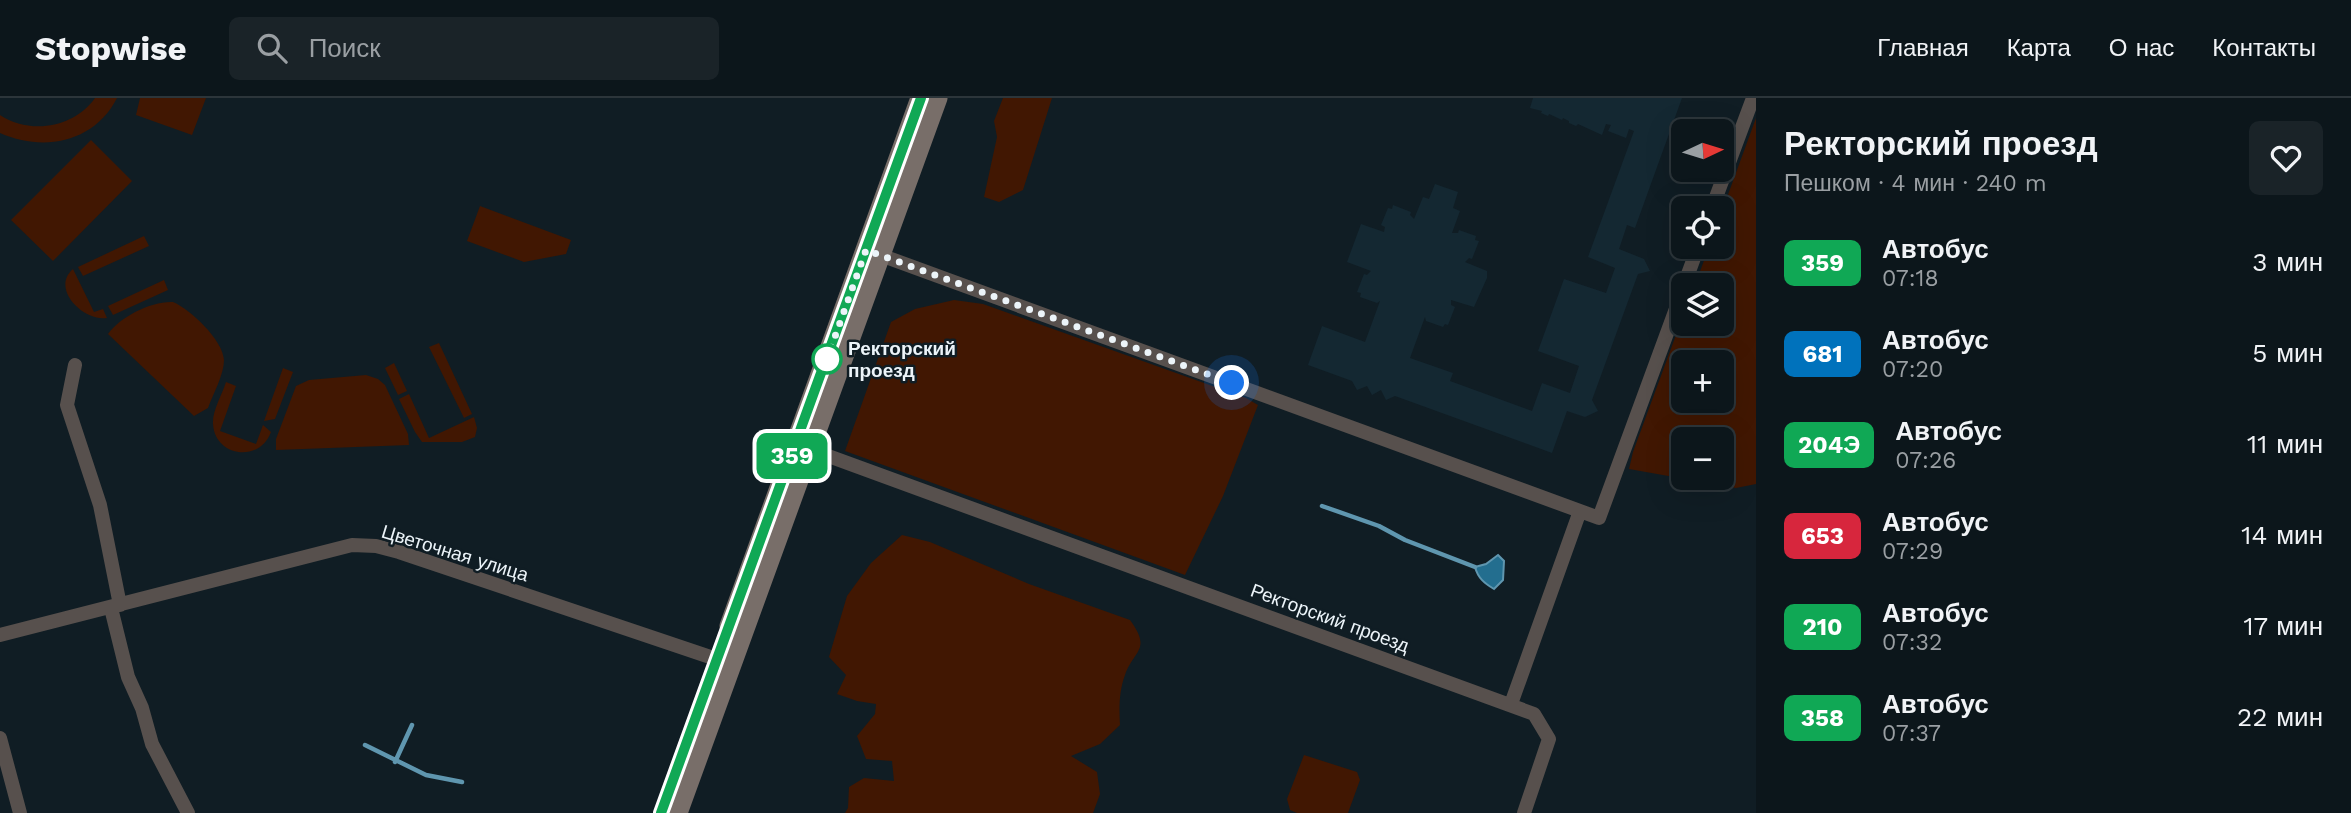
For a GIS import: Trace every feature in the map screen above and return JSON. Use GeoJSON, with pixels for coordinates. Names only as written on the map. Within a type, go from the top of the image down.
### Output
{"type":"FeatureCollection","features":[{"type":"Feature","properties":{"kind":"street"},"geometry":{"type":"LineString","coordinates":[[873,253],[921,98]]}},
{"type":"Feature","properties":{"kind":"street"},"geometry":{"type":"LineString","coordinates":[[662,813],[724,662],[873,253],[937,98]]}},
{"type":"Feature","properties":{"kind":"street"},"geometry":{"type":"LineString","coordinates":[[1716,196],[1753,98]]}},
{"type":"Feature","properties":{"kind":"street"},"geometry":{"type":"LineString","coordinates":[[873,253],[1599,518],[1671,321]]}},
{"type":"Feature","properties":{"kind":"street"},"geometry":{"type":"LineString","coordinates":[[75,365],[67,405],[100,505],[128,677],[142,708],[152,744],[188,813]]}},
{"type":"Feature","properties":{"kind":"street","name":"Ректорский проезд"},"geometry":{"type":"LineString","coordinates":[[803,447],[1534,714],[1549,739],[1524,813]]}},
{"type":"Feature","properties":{"kind":"street"},"geometry":{"type":"LineString","coordinates":[[1511,704],[1580,511]]}},
{"type":"Feature","properties":{"kind":"street","name":"Цветочная улица"},"geometry":{"type":"LineString","coordinates":[[0,635],[340,547],[376,546],[724,662]]}},
{"type":"Feature","properties":{"kind":"street"},"geometry":{"type":"LineString","coordinates":[[677,813],[724,662]]}},
{"type":"Feature","properties":{"kind":"street"},"geometry":{"type":"LineString","coordinates":[[0,738],[20,813]]}},
{"type":"Feature","properties":{"kind":"shaded area"},"geometry":{"type":"Polygon","coordinates":[[[95,98],[117,98],[95,125],[66,140],[33,142],[0,133],[0,115],[25,125],[51,125],[76,116],[95,98]]]}},
{"type":"Feature","properties":{"kind":"shaded area"},"geometry":{"type":"Polygon","coordinates":[[[140,98],[206,98],[192,135],[136,115],[140,98]]]}},
{"type":"Feature","properties":{"kind":"shaded area"},"geometry":{"type":"Polygon","coordinates":[[[1003,98],[1052,98],[1023,190],[999,202],[984,197],[997,137],[994,121],[1003,98]]]}},
{"type":"Feature","properties":{"kind":"shaded area"},"geometry":{"type":"Polygon","coordinates":[[[1533,98],[1682,98],[1674,119],[1671,119],[1671,128],[1635,228],[1627,225],[1619,249],[1644,259],[1650,271],[1638,274],[1592,400],[1598,411],[1585,417],[1567,411],[1552,453],[1395,396],[1386,400],[1381,390],[1372,395],[1367,386],[1357,390],[1352,381],[1308,365],[1322,326],[1365,342],[1380,301],[1377,303],[1360,297],[1361,293],[1357,292],[1364,274],[1367,275],[1371,271],[1347,262],[1361,224],[1384,232],[1385,227],[1381,225],[1388,208],[1392,209],[1393,205],[1411,212],[1410,215],[1414,219],[1423,197],[1429,199],[1435,184],[1458,192],[1453,208],[1460,211],[1452,233],[1458,233],[1459,230],[1476,236],[1475,240],[1479,241],[1472,259],[1469,258],[1465,262],[1487,271],[1487,278],[1474,307],[1451,300],[1451,305],[1455,307],[1448,325],[1443,327],[1426,321],[1425,317],[1410,358],[1453,373],[1450,381],[1532,411],[1542,383],[1570,393],[1579,366],[1538,351],[1564,279],[1606,293],[1615,268],[1588,257],[1634,131],[1629,129],[1626,138],[1608,131],[1611,125],[1606,124],[1602,135],[1578,124],[1576,126],[1569,123],[1563,118],[1562,120],[1549,114],[1548,116],[1541,113],[1542,111],[1530,108],[1533,98]]]}},
{"type":"Feature","properties":{"kind":"shaded area"},"geometry":{"type":"Polygon","coordinates":[[[1756,118],[1756,484],[1734,488],[1734,427],[1671,427],[1671,476],[1629,469],[1676,336],[1734,336],[1734,273],[1699,273],[1705,259],[1734,259],[1734,196],[1727,196],[1756,118]]]}},
{"type":"Feature","properties":{"kind":"shaded area"},"geometry":{"type":"Polygon","coordinates":[[[91,140],[132,181],[53,261],[11,220],[91,140]]]}},
{"type":"Feature","properties":{"kind":"shaded area"},"geometry":{"type":"Polygon","coordinates":[[[480,206],[571,240],[566,254],[524,262],[467,241],[480,206]]]}},
{"type":"Feature","properties":{"kind":"shaded area"},"geometry":{"type":"Polygon","coordinates":[[[144,236],[149,246],[83,276],[78,267],[144,236]]]}},
{"type":"Feature","properties":{"kind":"shaded area"},"geometry":{"type":"Polygon","coordinates":[[[73,269],[94,312],[103,309],[107,318],[89,315],[73,302],[65,286],[73,269]]]}},
{"type":"Feature","properties":{"kind":"shaded area"},"geometry":{"type":"Polygon","coordinates":[[[164,280],[168,290],[113,315],[108,306],[164,280]]]}},
{"type":"Feature","properties":{"kind":"shaded area"},"geometry":{"type":"Polygon","coordinates":[[[954,300],[983,304],[1246,398],[1258,405],[1223,496],[1185,575],[845,451],[891,322],[915,309],[954,300]]]}},
{"type":"Feature","properties":{"kind":"shaded area"},"geometry":{"type":"Polygon","coordinates":[[[173,302],[188,311],[212,335],[224,360],[208,408],[194,416],[108,334],[137,311],[155,304],[173,302]]]}},
{"type":"Feature","properties":{"kind":"shaded area"},"geometry":{"type":"Polygon","coordinates":[[[439,343],[472,414],[464,418],[429,347],[439,343]]]}},
{"type":"Feature","properties":{"kind":"shaded area"},"geometry":{"type":"Polygon","coordinates":[[[394,363],[407,391],[398,395],[385,368],[394,363]]]}},
{"type":"Feature","properties":{"kind":"shaded area"},"geometry":{"type":"Polygon","coordinates":[[[283,368],[293,372],[275,419],[264,421],[283,368]]]}},
{"type":"Feature","properties":{"kind":"shaded area"},"geometry":{"type":"Polygon","coordinates":[[[366,375],[385,385],[408,434],[409,445],[276,450],[276,439],[296,386],[309,380],[366,375]]]}},
{"type":"Feature","properties":{"kind":"shaded area"},"geometry":{"type":"Polygon","coordinates":[[[226,382],[236,386],[220,431],[256,444],[263,425],[271,432],[265,442],[248,452],[229,449],[221,444],[216,435],[214,414],[226,382]]]}},
{"type":"Feature","properties":{"kind":"shaded area"},"geometry":{"type":"Polygon","coordinates":[[[409,394],[429,438],[474,417],[477,428],[475,437],[462,442],[422,442],[399,399],[409,394]]]}},
{"type":"Feature","properties":{"kind":"shaded area"},"geometry":{"type":"Polygon","coordinates":[[[902,535],[930,542],[1029,584],[1130,620],[1140,638],[1140,644],[1123,681],[1120,725],[1100,744],[1071,756],[1097,772],[1100,794],[1093,813],[845,813],[848,808],[849,787],[864,778],[894,781],[892,761],[866,759],[857,736],[875,714],[876,704],[837,694],[846,675],[829,657],[847,596],[871,563],[902,535]]]}},
{"type":"Feature","properties":{"kind":"shaded area"},"geometry":{"type":"Polygon","coordinates":[[[1304,755],[1357,772],[1360,780],[1348,813],[1297,813],[1290,810],[1287,799],[1304,755]]]}},
{"type":"Feature","properties":{"kind":"water"},"geometry":{"type":"Polygon","coordinates":[[[1498,555],[1504,561],[1503,580],[1494,589],[1482,580],[1475,567],[1486,564],[1498,555]]]}},
{"type":"Feature","properties":{"kind":"waterway"},"geometry":{"type":"LineString","coordinates":[[1322,506],[1379,526],[1405,540],[1475,567]]}},
{"type":"Feature","properties":{"kind":"waterway"},"geometry":{"type":"LineString","coordinates":[[395,762],[412,725]]}},
{"type":"Feature","properties":{"kind":"waterway"},"geometry":{"type":"LineString","coordinates":[[365,745],[426,775],[462,782]]}},
{"type":"Feature","properties":{"kind":"bus line","name":"359"},"geometry":{"type":"LineString","coordinates":[[661,813],[921,98]]}},
{"type":"Feature","properties":{"kind":"place","name":"Ректорский проезд"},"geometry":{"type":"Point","coordinates":[827,359]}},
{"type":"Feature","properties":{"kind":"route"},"geometry":{"type":"LineString","coordinates":[[827,359],[866,250],[1232,383]]}}]}
